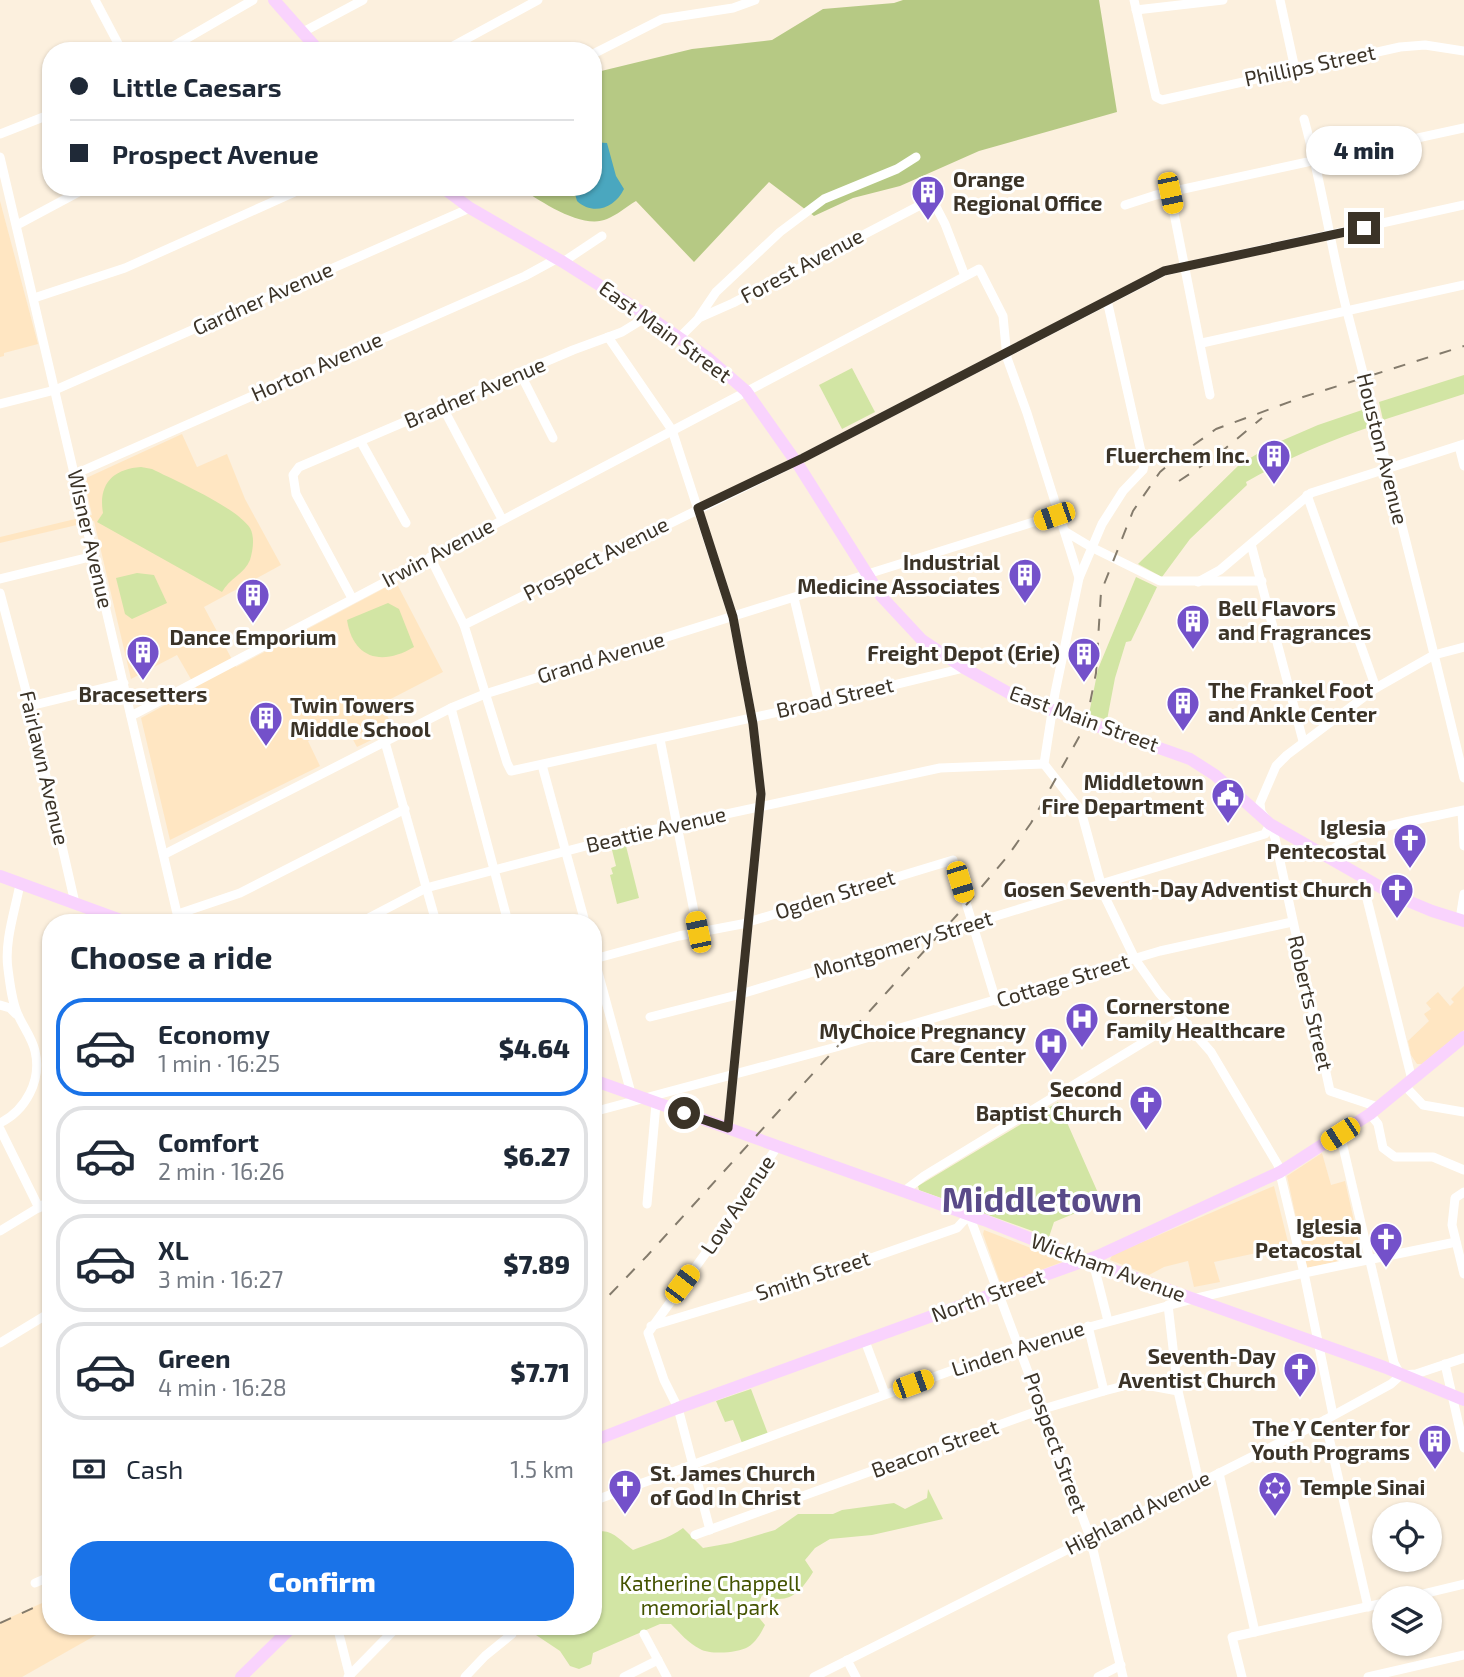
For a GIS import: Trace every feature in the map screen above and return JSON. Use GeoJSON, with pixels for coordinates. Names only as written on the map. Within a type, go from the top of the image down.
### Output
{"type":"FeatureCollection","features":[{"type":"Feature","properties":{"kind":"main road"},"geometry":{"type":"LineString","coordinates":[[274,0],[311,42]]}},
{"type":"Feature","properties":{"kind":"main road","name":"East Main Street"},"geometry":{"type":"LineString","coordinates":[[454,196],[561,260],[680,337],[746,391],[796,461],[841,530],[866,575],[891,609],[922,640],[964,668],[1018,698],[1190,759],[1214,775],[1270,824],[1396,896],[1462,920]]}},
{"type":"Feature","properties":{"kind":"main road"},"geometry":{"type":"LineString","coordinates":[[0,876],[105,914]]}},
{"type":"Feature","properties":{"kind":"main road","name":"North Street"},"geometry":{"type":"LineString","coordinates":[[602,1438],[1089,1261],[1280,1172],[1374,1110],[1464,1037]]}},
{"type":"Feature","properties":{"kind":"main road","name":"Wickham Avenue"},"geometry":{"type":"LineString","coordinates":[[602,1083],[904,1191],[1464,1399]]}},
{"type":"Feature","properties":{"kind":"main road"},"geometry":{"type":"LineString","coordinates":[[241,1677],[284,1635]]}},
{"type":"Feature","properties":{"kind":"street"},"geometry":{"type":"LineString","coordinates":[[95,0],[117,42]]}},
{"type":"Feature","properties":{"kind":"street"},"geometry":{"type":"LineString","coordinates":[[181,42],[253,0]]}},
{"type":"Feature","properties":{"kind":"street"},"geometry":{"type":"LineString","coordinates":[[303,32],[363,0]]}},
{"type":"Feature","properties":{"kind":"street"},"geometry":{"type":"LineString","coordinates":[[461,42],[538,0]]}},
{"type":"Feature","properties":{"kind":"street"},"geometry":{"type":"LineString","coordinates":[[602,49],[662,19],[733,8],[753,0]]}},
{"type":"Feature","properties":{"kind":"street"},"geometry":{"type":"LineString","coordinates":[[1135,5],[1223,0]]}},
{"type":"Feature","properties":{"kind":"street"},"geometry":{"type":"LineString","coordinates":[[1280,0],[1295,69]]}},
{"type":"Feature","properties":{"kind":"street","name":"Phillips Street"},"geometry":{"type":"LineString","coordinates":[[1135,5],[1158,99],[1162,100],[1295,69],[1417,45],[1464,51]]}},
{"type":"Feature","properties":{"kind":"street"},"geometry":{"type":"LineString","coordinates":[[0,134],[42,118]]}},
{"type":"Feature","properties":{"kind":"street","name":"Houston Avenue"},"geometry":{"type":"LineString","coordinates":[[1304,119],[1332,235],[1347,313],[1464,778]]}},
{"type":"Feature","properties":{"kind":"street"},"geometry":{"type":"LineString","coordinates":[[1125,205],[1464,128]]}},
{"type":"Feature","properties":{"kind":"street","name":"Wisner Avenue"},"geometry":{"type":"LineString","coordinates":[[0,157],[177,914]]}},
{"type":"Feature","properties":{"kind":"street"},"geometry":{"type":"LineString","coordinates":[[699,318],[716,292],[780,232],[824,199],[897,169],[916,157]]}},
{"type":"Feature","properties":{"kind":"street"},"geometry":{"type":"LineString","coordinates":[[1170,193],[1202,343],[1210,395]]}},
{"type":"Feature","properties":{"kind":"street"},"geometry":{"type":"LineString","coordinates":[[17,225],[71,196]]}},
{"type":"Feature","properties":{"kind":"street"},"geometry":{"type":"LineString","coordinates":[[34,298],[125,268],[286,196]]}},
{"type":"Feature","properties":{"kind":"street","name":"Forest Avenue"},"geometry":{"type":"LineString","coordinates":[[680,337],[699,318],[733,303],[929,199],[934,200],[965,276]]}},
{"type":"Feature","properties":{"kind":"street","name":"Prospect Avenue"},"geometry":{"type":"LineString","coordinates":[[464,625],[796,461],[1164,271],[1464,205]]}},
{"type":"Feature","properties":{"kind":"street","name":"Gardner Avenue"},"geometry":{"type":"LineString","coordinates":[[0,404],[55,390],[470,208]]}},
{"type":"Feature","properties":{"kind":"street","name":"Horton Avenue"},"geometry":{"type":"LineString","coordinates":[[75,474],[561,260],[602,236]]}},
{"type":"Feature","properties":{"kind":"street"},"geometry":{"type":"LineString","coordinates":[[965,276],[979,269],[981,271],[1003,316],[1007,358],[1079,578]]}},
{"type":"Feature","properties":{"kind":"street","name":"Irwin Avenue"},"geometry":{"type":"LineString","coordinates":[[131,716],[965,276]]}},
{"type":"Feature","properties":{"kind":"street"},"geometry":{"type":"LineString","coordinates":[[1202,343],[1464,285]]}},
{"type":"Feature","properties":{"kind":"street"},"geometry":{"type":"LineString","coordinates":[[1107,300],[1144,465],[1143,470],[1111,508],[1079,578],[1043,759],[1080,811],[1101,884],[1135,959],[1158,993],[1211,1052],[1280,1172],[1319,1344],[1329,1418],[1368,1607]]}},
{"type":"Feature","properties":{"kind":"street","name":"Bradner Avenue"},"geometry":{"type":"LineString","coordinates":[[352,598],[296,494],[293,475],[299,467],[608,337],[643,321],[648,316]]}},
{"type":"Feature","properties":{"kind":"street"},"geometry":{"type":"LineString","coordinates":[[608,337],[672,430],[733,617],[751,717],[760,781],[760,806],[728,1128]]}},
{"type":"Feature","properties":{"kind":"street"},"geometry":{"type":"LineString","coordinates":[[520,373],[553,438]]}},
{"type":"Feature","properties":{"kind":"street"},"geometry":{"type":"LineString","coordinates":[[442,406],[502,519]]}},
{"type":"Feature","properties":{"kind":"street"},"geometry":{"type":"LineString","coordinates":[[361,442],[406,523]]}},
{"type":"Feature","properties":{"kind":"street"},"geometry":{"type":"LineString","coordinates":[[1198,582],[1220,570],[1307,495],[1462,445],[1464,466]]}},
{"type":"Feature","properties":{"kind":"street"},"geometry":{"type":"LineString","coordinates":[[1307,495],[1376,688]]}},
{"type":"Feature","properties":{"kind":"street","name":"Grand Avenue"},"geometry":{"type":"LineString","coordinates":[[165,854],[451,708],[485,694],[1059,514]]}},
{"type":"Feature","properties":{"kind":"street"},"geometry":{"type":"LineString","coordinates":[[1066,532],[1160,581],[1262,580]]}},
{"type":"Feature","properties":{"kind":"street"},"geometry":{"type":"LineString","coordinates":[[1251,544],[1303,741]]}},
{"type":"Feature","properties":{"kind":"street"},"geometry":{"type":"LineString","coordinates":[[0,579],[94,556]]}},
{"type":"Feature","properties":{"kind":"street"},"geometry":{"type":"LineString","coordinates":[[430,557],[464,625],[485,694]]}},
{"type":"Feature","properties":{"kind":"street","name":"Fairlawn Avenue"},"geometry":{"type":"LineString","coordinates":[[0,593],[30,706],[75,903]]}},
{"type":"Feature","properties":{"kind":"street"},"geometry":{"type":"LineString","coordinates":[[794,598],[819,703]]}},
{"type":"Feature","properties":{"kind":"street","name":"Roberts Street"},"geometry":{"type":"LineString","coordinates":[[1374,1110],[1329,1091],[1270,824],[1261,812],[1260,803],[1276,766],[1303,741],[1376,688],[1434,655],[1464,648]]}},
{"type":"Feature","properties":{"kind":"street","name":"Broad Street"},"geometry":{"type":"LineString","coordinates":[[485,694],[511,771],[964,668]]}},
{"type":"Feature","properties":{"kind":"street"},"geometry":{"type":"LineString","coordinates":[[30,706],[124,683]]}},
{"type":"Feature","properties":{"kind":"street"},"geometry":{"type":"LineString","coordinates":[[451,708],[506,914]]}},
{"type":"Feature","properties":{"kind":"street"},"geometry":{"type":"LineString","coordinates":[[660,739],[698,932]]}},
{"type":"Feature","properties":{"kind":"street"},"geometry":{"type":"LineString","coordinates":[[385,742],[434,914]]}},
{"type":"Feature","properties":{"kind":"street","name":"Beattie Avenue"},"geometry":{"type":"LineString","coordinates":[[376,914],[426,888],[565,850],[677,824],[940,768],[1044,764]]}},
{"type":"Feature","properties":{"kind":"street"},"geometry":{"type":"LineString","coordinates":[[542,765],[583,914]]}},
{"type":"Feature","properties":{"kind":"street"},"geometry":{"type":"LineString","coordinates":[[188,914],[240,893],[405,809]]}},
{"type":"Feature","properties":{"kind":"street"},"geometry":{"type":"LineString","coordinates":[[1326,856],[1352,836],[1463,811],[1464,846]]}},
{"type":"Feature","properties":{"kind":"street","name":"Montgomery Street"},"geometry":{"type":"LineString","coordinates":[[649,1017],[741,994],[1265,834],[1270,824]]}},
{"type":"Feature","properties":{"kind":"street","name":"Ogden Street"},"geometry":{"type":"LineString","coordinates":[[602,954],[742,924],[953,860],[972,924]]}},
{"type":"Feature","properties":{"kind":"street"},"geometry":{"type":"LineString","coordinates":[[1366,880],[1364,887],[1409,1083],[1423,1104],[1464,1112]]}},
{"type":"Feature","properties":{"kind":"street"},"geometry":{"type":"LineString","coordinates":[[0,976],[7,958],[20,884]]}},
{"type":"Feature","properties":{"kind":"street"},"geometry":{"type":"LineString","coordinates":[[1462,920],[1464,894]]}},
{"type":"Feature","properties":{"kind":"street","name":"Cottage Street"},"geometry":{"type":"LineString","coordinates":[[602,1110],[650,1101],[733,1074],[836,1048],[1135,959],[1292,922]]}},
{"type":"Feature","properties":{"kind":"street"},"geometry":{"type":"LineString","coordinates":[[972,924],[996,1001]]}},
{"type":"Feature","properties":{"kind":"street"},"geometry":{"type":"LineString","coordinates":[[0,1123],[11,1117],[23,1104],[32,1089],[35,1076],[35,1049],[18,1015],[7,958]]}},
{"type":"Feature","properties":{"kind":"street"},"geometry":{"type":"LineString","coordinates":[[602,986],[631,1093]]}},
{"type":"Feature","properties":{"kind":"street"},"geometry":{"type":"LineString","coordinates":[[0,1005],[10,1008],[18,1015]]}},
{"type":"Feature","properties":{"kind":"street"},"geometry":{"type":"LineString","coordinates":[[904,1191],[924,1176],[1182,1019]]}},
{"type":"Feature","properties":{"kind":"street"},"geometry":{"type":"LineString","coordinates":[[647,1204],[650,1101]]}},
{"type":"Feature","properties":{"kind":"street"},"geometry":{"type":"LineString","coordinates":[[1374,1110],[1383,1148],[1395,1157],[1433,1157],[1464,1170]]}},
{"type":"Feature","properties":{"kind":"street"},"geometry":{"type":"LineString","coordinates":[[0,1129],[38,1208]]}},
{"type":"Feature","properties":{"kind":"street"},"geometry":{"type":"LineString","coordinates":[[1340,1134],[1394,1363],[1401,1375]]}},
{"type":"Feature","properties":{"kind":"street","name":"Low Avenue"},"geometry":{"type":"LineString","coordinates":[[651,1326],[712,1243],[777,1147]]}},
{"type":"Feature","properties":{"kind":"street"},"geometry":{"type":"LineString","coordinates":[[1464,1192],[1455,1198],[1452,1225],[1464,1274]]}},
{"type":"Feature","properties":{"kind":"street"},"geometry":{"type":"LineString","coordinates":[[0,1231],[42,1206]]}},
{"type":"Feature","properties":{"kind":"street","name":"Smith Street"},"geometry":{"type":"LineString","coordinates":[[651,1326],[821,1275],[957,1228],[969,1215]]}},
{"type":"Feature","properties":{"kind":"street","name":"Prospect Street"},"geometry":{"type":"LineString","coordinates":[[969,1215],[1090,1537],[1124,1677]]}},
{"type":"Feature","properties":{"kind":"street","name":"Linden Avenue"},"geometry":{"type":"LineString","coordinates":[[602,1498],[1019,1346],[1193,1299],[1456,1242]]}},
{"type":"Feature","properties":{"kind":"street"},"geometry":{"type":"LineString","coordinates":[[1089,1261],[1108,1321]]}},
{"type":"Feature","properties":{"kind":"street"},"geometry":{"type":"LineString","coordinates":[[1168,1305],[1178,1391],[1199,1482]]}},
{"type":"Feature","properties":{"kind":"street"},"geometry":{"type":"LineString","coordinates":[[0,1343],[42,1317]]}},
{"type":"Feature","properties":{"kind":"street"},"geometry":{"type":"LineString","coordinates":[[651,1326],[648,1332],[649,1340],[678,1408],[710,1531]]}},
{"type":"Feature","properties":{"kind":"street"},"geometry":{"type":"LineString","coordinates":[[1088,1326],[1104,1391]]}},
{"type":"Feature","properties":{"kind":"street"},"geometry":{"type":"LineString","coordinates":[[865,1341],[885,1394]]}},
{"type":"Feature","properties":{"kind":"street","name":"Highland Avenue"},"geometry":{"type":"LineString","coordinates":[[814,1677],[1329,1418],[1391,1384],[1401,1375],[1416,1374],[1464,1358]]}},
{"type":"Feature","properties":{"kind":"street"},"geometry":{"type":"LineString","coordinates":[[1445,1364],[1464,1448]]}},
{"type":"Feature","properties":{"kind":"street","name":"Beacon Street"},"geometry":{"type":"LineString","coordinates":[[695,1535],[1044,1409],[1104,1391],[1135,1383],[1178,1391]]}},
{"type":"Feature","properties":{"kind":"street"},"geometry":{"type":"LineString","coordinates":[[1219,1473],[1255,1632]]}},
{"type":"Feature","properties":{"kind":"street"},"geometry":{"type":"LineString","coordinates":[[35,1583],[42,1580]]}},
{"type":"Feature","properties":{"kind":"street"},"geometry":{"type":"LineString","coordinates":[[1442,1589],[1464,1584]]}},
{"type":"Feature","properties":{"kind":"street"},"geometry":{"type":"LineString","coordinates":[[1242,1677],[1232,1637],[1372,1606]]}},
{"type":"Feature","properties":{"kind":"street"},"geometry":{"type":"LineString","coordinates":[[644,1634],[667,1677]]}},
{"type":"Feature","properties":{"kind":"street"},"geometry":{"type":"LineString","coordinates":[[339,1635],[349,1676]]}},
{"type":"Feature","properties":{"kind":"street"},"geometry":{"type":"LineString","coordinates":[[349,1676],[389,1635]]}},
{"type":"Feature","properties":{"kind":"street"},"geometry":{"type":"LineString","coordinates":[[465,1677],[511,1635]]}},
{"type":"Feature","properties":{"kind":"street"},"geometry":{"type":"LineString","coordinates":[[1368,1677],[1464,1655]]}},
{"type":"Feature","properties":{"kind":"street"},"geometry":{"type":"LineString","coordinates":[[624,1677],[658,1660]]}},
{"type":"Feature","properties":{"kind":"street"},"geometry":{"type":"LineString","coordinates":[[847,1660],[856,1677]]}},
{"type":"Feature","properties":{"kind":"street"},"geometry":{"type":"LineString","coordinates":[[1098,1677],[1121,1665]]}},
{"type":"Feature","properties":{"kind":"shaded area"},"geometry":{"type":"Polygon","coordinates":[[[0,201],[38,344],[4,353],[4,356],[0,357],[0,201]]]}},
{"type":"Feature","properties":{"kind":"shaded area"},"geometry":{"type":"Polygon","coordinates":[[[182,434],[197,467],[227,454],[245,499],[281,565],[204,607],[236,667],[396,582],[443,672],[381,704],[394,729],[357,747],[344,723],[308,741],[320,766],[170,840],[141,718],[196,688],[177,655],[131,679],[94,521],[0,543],[0,537],[92,515],[84,479],[182,434]]]}},
{"type":"Feature","properties":{"kind":"shaded area"},"geometry":{"type":"Polygon","coordinates":[[[1464,986],[1464,1030],[1422,1064],[1417,1064],[1411,1055],[1408,1041],[1429,1021],[1424,1014],[1431,1009],[1426,1003],[1438,992],[1450,1006],[1454,1002],[1451,999],[1464,986]]]}},
{"type":"Feature","properties":{"kind":"shaded area"},"geometry":{"type":"Polygon","coordinates":[[[1322,1153],[1331,1185],[1345,1181],[1362,1256],[1307,1268],[1287,1176],[1322,1153]]]}},
{"type":"Feature","properties":{"kind":"shaded area"},"geometry":{"type":"Polygon","coordinates":[[[1274,1186],[1289,1246],[1214,1262],[1220,1282],[1194,1287],[1188,1261],[1164,1267],[1149,1275],[1110,1260],[1112,1255],[1274,1186]]]}},
{"type":"Feature","properties":{"kind":"shaded area"},"geometry":{"type":"Polygon","coordinates":[[[984,1230],[1062,1262],[1001,1285],[983,1234],[984,1230]]]}},
{"type":"Feature","properties":{"kind":"shaded area"},"geometry":{"type":"Polygon","coordinates":[[[42,1603],[42,1635],[96,1635],[22,1677],[0,1677],[0,1622],[42,1603]]]}},
{"type":"Feature","properties":{"kind":"green space"},"geometry":{"type":"Polygon","coordinates":[[[903,0],[1099,0],[1117,112],[979,151],[900,186],[853,198],[814,216],[769,182],[694,262],[636,201],[607,219],[586,221],[562,212],[533,196],[602,196],[602,71],[692,49],[772,40],[823,9],[903,0]]]}},
{"type":"Feature","properties":{"kind":"green space"},"geometry":{"type":"Polygon","coordinates":[[[852,368],[875,412],[842,429],[819,385],[852,368]]]}},
{"type":"Feature","properties":{"kind":"green space"},"geometry":{"type":"Polygon","coordinates":[[[1464,375],[1464,394],[1383,420],[1379,402],[1464,375]]]}},
{"type":"Feature","properties":{"kind":"green space"},"geometry":{"type":"Polygon","coordinates":[[[1365,409],[1370,427],[1306,452],[1246,482],[1247,485],[1190,539],[1162,577],[1138,564],[1240,464],[1274,444],[1365,409]]]}},
{"type":"Feature","properties":{"kind":"green space"},"geometry":{"type":"Polygon","coordinates":[[[141,467],[152,469],[205,495],[243,520],[250,528],[253,544],[250,560],[222,592],[97,522],[103,513],[105,486],[115,475],[141,467]]]}},
{"type":"Feature","properties":{"kind":"green space"},"geometry":{"type":"Polygon","coordinates":[[[137,573],[154,575],[167,603],[132,619],[125,614],[116,578],[137,573]]]}},
{"type":"Feature","properties":{"kind":"green space"},"geometry":{"type":"Polygon","coordinates":[[[1136,577],[1157,587],[1131,641],[1126,642],[1115,678],[1107,720],[1089,714],[1098,669],[1136,577]]]}},
{"type":"Feature","properties":{"kind":"green space"},"geometry":{"type":"Polygon","coordinates":[[[388,603],[399,609],[414,647],[391,656],[371,655],[362,651],[356,643],[347,620],[388,603]]]}},
{"type":"Feature","properties":{"kind":"green space"},"geometry":{"type":"Polygon","coordinates":[[[625,842],[639,898],[617,904],[610,875],[613,874],[611,868],[616,866],[611,846],[625,842]]]}},
{"type":"Feature","properties":{"kind":"green space"},"geometry":{"type":"Polygon","coordinates":[[[1058,1102],[1102,1202],[1054,1222],[1049,1237],[919,1190],[918,1186],[1058,1102]]]}},
{"type":"Feature","properties":{"kind":"green space"},"geometry":{"type":"Polygon","coordinates":[[[751,1389],[768,1434],[742,1443],[733,1420],[725,1422],[716,1401],[751,1389]]]}},
{"type":"Feature","properties":{"kind":"green space","name":"Katherine Chappell memorial park"},"geometry":{"type":"Polygon","coordinates":[[[928,1489],[943,1519],[872,1535],[830,1539],[815,1548],[805,1560],[813,1572],[798,1591],[792,1596],[779,1599],[762,1595],[755,1613],[765,1625],[756,1640],[744,1649],[705,1651],[684,1638],[671,1624],[660,1624],[593,1653],[591,1664],[579,1669],[570,1666],[560,1651],[536,1635],[602,1635],[602,1532],[614,1535],[633,1550],[666,1538],[683,1528],[703,1548],[775,1530],[798,1514],[833,1514],[842,1510],[894,1503],[905,1509],[927,1498],[928,1489]]]}},
{"type":"Feature","properties":{"kind":"water"},"geometry":{"type":"Polygon","coordinates":[[[602,143],[607,143],[616,176],[624,189],[615,201],[603,208],[590,208],[577,201],[576,196],[602,196],[602,143]]]}},
{"type":"Feature","properties":{"kind":"railway"},"geometry":{"type":"LineString","coordinates":[[602,1303],[967,904],[1007,857],[1031,823],[1079,737],[1089,708],[1096,673],[1101,592],[1133,511],[1160,472],[1216,429],[1303,397],[1464,346]]}},
{"type":"Feature","properties":{"kind":"railway"},"geometry":{"type":"LineString","coordinates":[[1179,481],[1215,457],[1262,418]]}},
{"type":"Feature","properties":{"kind":"railway"},"geometry":{"type":"LineString","coordinates":[[0,1623],[42,1604]]}},
{"type":"Feature","properties":{"kind":"place","name":"Orange Regional Office"},"geometry":{"type":"Point","coordinates":[928,222]}},
{"type":"Feature","properties":{"kind":"place","name":"Fluerchem Inc."},"geometry":{"type":"Point","coordinates":[1274,486]}},
{"type":"Feature","properties":{"kind":"place","name":"Industrial Medicine Associates"},"geometry":{"type":"Point","coordinates":[1025,605]}},
{"type":"Feature","properties":{"kind":"place","name":"Dance Emporium"},"geometry":{"type":"Point","coordinates":[253,625]}},
{"type":"Feature","properties":{"kind":"place","name":"Bell Flavors and Fragrances"},"geometry":{"type":"Point","coordinates":[1193,651]}},
{"type":"Feature","properties":{"kind":"place","name":"Bracesetters"},"geometry":{"type":"Point","coordinates":[143,682]}},
{"type":"Feature","properties":{"kind":"place","name":"Freight Depot (Erie)"},"geometry":{"type":"Point","coordinates":[1084,684]}},
{"type":"Feature","properties":{"kind":"place","name":"The Frankel Foot and Ankle Center"},"geometry":{"type":"Point","coordinates":[1183,733]}},
{"type":"Feature","properties":{"kind":"place","name":"Twin Towers Middle School"},"geometry":{"type":"Point","coordinates":[266,748]}},
{"type":"Feature","properties":{"kind":"place","name":"Middletown Fire Department"},"geometry":{"type":"Point","coordinates":[1228,825]}},
{"type":"Feature","properties":{"kind":"place","name":"Iglesia Pentecostal"},"geometry":{"type":"Point","coordinates":[1410,870]}},
{"type":"Feature","properties":{"kind":"place","name":"Gosen Seventh-Day Adventist Church"},"geometry":{"type":"Point","coordinates":[1397,920]}},
{"type":"Feature","properties":{"kind":"place","name":"Cornerstone Family Healthcare"},"geometry":{"type":"Point","coordinates":[1082,1049]}},
{"type":"Feature","properties":{"kind":"place","name":"MyChoice Pregnancy Care Center"},"geometry":{"type":"Point","coordinates":[1051,1074]}},
{"type":"Feature","properties":{"kind":"place","name":"Second Baptist Church"},"geometry":{"type":"Point","coordinates":[1146,1132]}},
{"type":"Feature","properties":{"kind":"place","name":"Iglesia Petacostal"},"geometry":{"type":"Point","coordinates":[1386,1269]}},
{"type":"Feature","properties":{"kind":"place","name":"Seventh-Day Aventist Church"},"geometry":{"type":"Point","coordinates":[1300,1399]}},
{"type":"Feature","properties":{"kind":"place","name":"The Y Center for Youth Programs"},"geometry":{"type":"Point","coordinates":[1435,1471]}},
{"type":"Feature","properties":{"kind":"place","name":"St. James Church of God In Christ"},"geometry":{"type":"Point","coordinates":[625,1516]}},
{"type":"Feature","properties":{"kind":"place","name":"Temple Sinai"},"geometry":{"type":"Point","coordinates":[1275,1518]}},
{"type":"Feature","properties":{"kind":"district","name":"Middletown"},"geometry":{"type":"Point","coordinates":[1042,1200]}},
{"type":"Feature","properties":{"kind":"route"},"geometry":{"type":"LineString","coordinates":[[684,1113],[728,1128],[761,794],[753,724],[733,617],[698,508],[803,458],[1164,271],[1364,228]]}}]}
